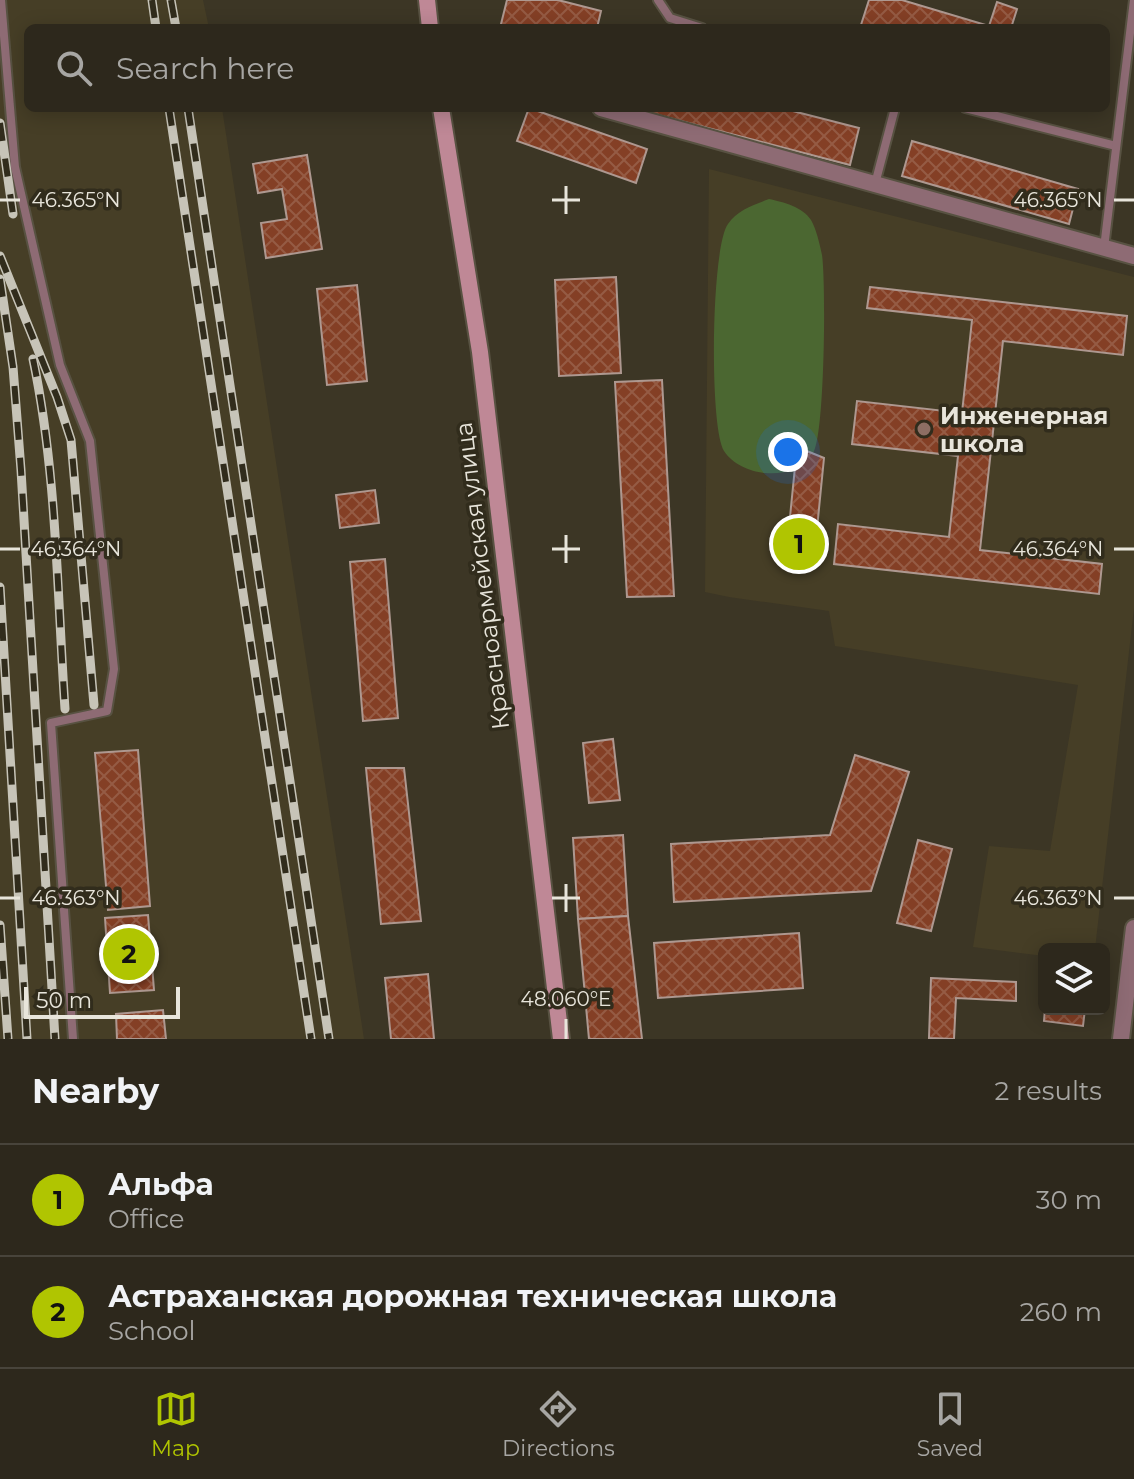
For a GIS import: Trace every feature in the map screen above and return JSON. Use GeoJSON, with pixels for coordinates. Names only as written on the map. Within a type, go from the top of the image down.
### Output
{"type":"FeatureCollection","features":[{"type":"Feature","properties":{"kind":"street"},"geometry":{"type":"LineString","coordinates":[[427,0],[430,24]]}},
{"type":"Feature","properties":{"kind":"street","name":"Красноармейская улица"},"geometry":{"type":"LineString","coordinates":[[442,112],[482,367],[561,1039]]}},
{"type":"Feature","properties":{"kind":"street"},"geometry":{"type":"LineString","coordinates":[[615,112],[1134,256]]}},
{"type":"Feature","properties":{"kind":"street"},"geometry":{"type":"LineString","coordinates":[[1121,1039],[1134,928]]}},
{"type":"Feature","properties":{"kind":"lane"},"geometry":{"type":"LineString","coordinates":[[1,0],[15,167],[60,365],[90,441],[114,669],[107,711],[51,723],[73,1039]]}},
{"type":"Feature","properties":{"kind":"lane"},"geometry":{"type":"LineString","coordinates":[[658,0],[670,18],[689,24]]}},
{"type":"Feature","properties":{"kind":"lane"},"geometry":{"type":"LineString","coordinates":[[1104,248],[1134,0]]}},
{"type":"Feature","properties":{"kind":"lane"},"geometry":{"type":"LineString","coordinates":[[875,184],[894,112]]}},
{"type":"Feature","properties":{"kind":"lane"},"geometry":{"type":"LineString","coordinates":[[981,112],[1116,146]]}},
{"type":"Feature","properties":{"kind":"shaded area"},"geometry":{"type":"Polygon","coordinates":[[[0,0],[203,0],[208,24],[24,24],[24,112],[223,112],[364,1039],[0,1039],[0,0]]]}},
{"type":"Feature","properties":{"kind":"shaded area"},"geometry":{"type":"Polygon","coordinates":[[[709,169],[1134,277],[1134,608],[1096,943],[1038,943],[1038,955],[973,947],[989,846],[1050,851],[1078,685],[835,646],[829,611],[705,592],[709,169]]]}},
{"type":"Feature","properties":{"kind":"green space"},"geometry":{"type":"Polygon","coordinates":[[[769,199],[798,208],[811,220],[822,255],[824,294],[824,357],[817,441],[813,453],[803,463],[792,470],[772,473],[742,466],[724,451],[719,435],[714,375],[715,300],[722,239],[736,215],[769,199]]]}},
{"type":"Feature","properties":{"kind":"building"},"geometry":{"type":"Polygon","coordinates":[[[507,0],[558,0],[601,11],[598,24],[501,24],[507,0]]]}},
{"type":"Feature","properties":{"kind":"building"},"geometry":{"type":"Polygon","coordinates":[[[869,0],[902,0],[982,24],[861,24],[869,0]]]}},
{"type":"Feature","properties":{"kind":"building"},"geometry":{"type":"Polygon","coordinates":[[[997,2],[1017,9],[1012,24],[990,24],[997,2]]]}},
{"type":"Feature","properties":{"kind":"building"},"geometry":{"type":"Polygon","coordinates":[[[528,112],[541,112],[647,149],[636,183],[517,141],[528,112]]]}},
{"type":"Feature","properties":{"kind":"building"},"geometry":{"type":"Polygon","coordinates":[[[646,112],[797,112],[859,128],[850,165],[646,112]]]}},
{"type":"Feature","properties":{"kind":"building"},"geometry":{"type":"Polygon","coordinates":[[[912,141],[1078,189],[1069,224],[902,176],[912,141]]]}},
{"type":"Feature","properties":{"kind":"building"},"geometry":{"type":"Polygon","coordinates":[[[307,155],[322,249],[266,258],[261,223],[287,219],[282,189],[258,193],[253,164],[307,155]]]}},
{"type":"Feature","properties":{"kind":"building"},"geometry":{"type":"Polygon","coordinates":[[[616,277],[621,373],[559,376],[555,280],[616,277]]]}},
{"type":"Feature","properties":{"kind":"building"},"geometry":{"type":"Polygon","coordinates":[[[357,285],[367,381],[327,385],[317,289],[357,285]]]}},
{"type":"Feature","properties":{"kind":"building","name":"Инженерная школа"},"geometry":{"type":"Polygon","coordinates":[[[870,287],[1127,316],[1123,355],[1003,341],[980,550],[1102,564],[1099,594],[834,564],[838,524],[949,537],[958,456],[852,444],[857,401],[962,413],[972,320],[867,308],[870,287]]]}},
{"type":"Feature","properties":{"kind":"building"},"geometry":{"type":"Polygon","coordinates":[[[662,380],[674,596],[627,597],[615,382],[662,380]]]}},
{"type":"Feature","properties":{"kind":"building"},"geometry":{"type":"Polygon","coordinates":[[[797,447],[824,458],[815,549],[787,547],[797,447]]]}},
{"type":"Feature","properties":{"kind":"building"},"geometry":{"type":"Polygon","coordinates":[[[375,490],[379,523],[340,528],[336,495],[375,490]]]}},
{"type":"Feature","properties":{"kind":"building"},"geometry":{"type":"Polygon","coordinates":[[[385,559],[398,718],[363,721],[350,562],[385,559]]]}},
{"type":"Feature","properties":{"kind":"building"},"geometry":{"type":"Polygon","coordinates":[[[613,739],[620,800],[589,803],[583,743],[613,739]]]}},
{"type":"Feature","properties":{"kind":"building"},"geometry":{"type":"Polygon","coordinates":[[[138,750],[150,906],[108,910],[95,753],[138,750]]]}},
{"type":"Feature","properties":{"kind":"building"},"geometry":{"type":"Polygon","coordinates":[[[855,755],[909,772],[871,891],[674,902],[671,844],[830,835],[855,755]]]}},
{"type":"Feature","properties":{"kind":"building"},"geometry":{"type":"Polygon","coordinates":[[[366,768],[404,768],[421,921],[381,924],[366,768]]]}},
{"type":"Feature","properties":{"kind":"building"},"geometry":{"type":"Polygon","coordinates":[[[623,835],[628,916],[578,919],[573,838],[623,835]]]}},
{"type":"Feature","properties":{"kind":"building"},"geometry":{"type":"Polygon","coordinates":[[[918,840],[952,849],[931,931],[897,923],[918,840]]]}},
{"type":"Feature","properties":{"kind":"building"},"geometry":{"type":"Polygon","coordinates":[[[148,915],[154,990],[110,993],[105,918],[148,915]]]}},
{"type":"Feature","properties":{"kind":"building"},"geometry":{"type":"Polygon","coordinates":[[[628,916],[642,1039],[589,1039],[578,919],[628,916]]]}},
{"type":"Feature","properties":{"kind":"building"},"geometry":{"type":"Polygon","coordinates":[[[799,933],[803,988],[658,998],[654,943],[799,933]]]}},
{"type":"Feature","properties":{"kind":"building"},"geometry":{"type":"Polygon","coordinates":[[[428,974],[434,1039],[391,1039],[385,978],[428,974]]]}},
{"type":"Feature","properties":{"kind":"building"},"geometry":{"type":"Polygon","coordinates":[[[931,978],[1016,982],[1016,1001],[956,998],[954,1039],[929,1038],[931,978]]]}},
{"type":"Feature","properties":{"kind":"building"},"geometry":{"type":"Polygon","coordinates":[[[163,1010],[166,1039],[117,1039],[116,1014],[163,1010]]]}},
{"type":"Feature","properties":{"kind":"building"},"geometry":{"type":"Polygon","coordinates":[[[1044,1015],[1084,1015],[1083,1026],[1044,1021],[1044,1015]]]}},
{"type":"Feature","properties":{"kind":"railway"},"geometry":{"type":"LineString","coordinates":[[152,0],[155,24]]}},
{"type":"Feature","properties":{"kind":"railway"},"geometry":{"type":"LineString","coordinates":[[171,0],[175,24]]}},
{"type":"Feature","properties":{"kind":"railway"},"geometry":{"type":"LineString","coordinates":[[170,112],[311,1039]]}},
{"type":"Feature","properties":{"kind":"railway"},"geometry":{"type":"LineString","coordinates":[[189,112],[329,1039]]}},
{"type":"Feature","properties":{"kind":"railway"},"geometry":{"type":"LineString","coordinates":[[0,123],[13,214]]}},
{"type":"Feature","properties":{"kind":"railway"},"geometry":{"type":"LineString","coordinates":[[0,256],[57,397],[71,440],[94,705]]}},
{"type":"Feature","properties":{"kind":"railway"},"geometry":{"type":"LineString","coordinates":[[0,279],[13,367],[21,470],[55,1039]]}},
{"type":"Feature","properties":{"kind":"railway"},"geometry":{"type":"LineString","coordinates":[[33,359],[52,489],[65,709]]}},
{"type":"Feature","properties":{"kind":"railway"},"geometry":{"type":"LineString","coordinates":[[0,587],[27,1039]]}},
{"type":"Feature","properties":{"kind":"railway"},"geometry":{"type":"LineString","coordinates":[[0,925],[8,1039]]}},
{"type":"Feature","properties":{"kind":"place","name":"Инженерная школа"},"geometry":{"type":"Point","coordinates":[924,429]}},
{"type":"Feature","properties":{"kind":"place","name":"Альфа"},"geometry":{"type":"Point","coordinates":[799,544]}},
{"type":"Feature","properties":{"kind":"place","name":"Астраханская дорожная техническая школа"},"geometry":{"type":"Point","coordinates":[129,954]}}]}
